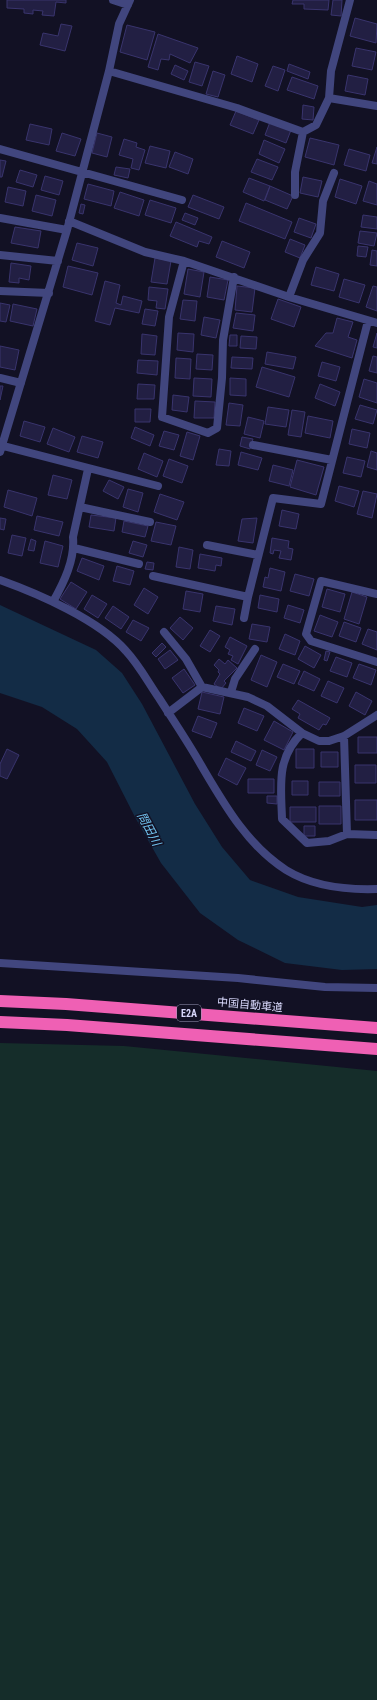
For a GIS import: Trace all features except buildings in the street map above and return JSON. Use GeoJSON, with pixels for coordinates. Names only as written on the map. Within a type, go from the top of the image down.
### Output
{"type":"FeatureCollection","features":[{"type":"Feature","properties":{"kind":"highway","name":"中国自動車道"},"geometry":{"type":"LineString","coordinates":[[0,1001],[82,1005],[377,1028]]}},
{"type":"Feature","properties":{"kind":"highway","name":"E2A"},"geometry":{"type":"LineString","coordinates":[[0,1022],[67,1025],[377,1048]]}},
{"type":"Feature","properties":{"kind":"street"},"geometry":{"type":"LineString","coordinates":[[114,0],[129,3],[119,24],[109,71],[49,293],[0,447],[158,486]]}},
{"type":"Feature","properties":{"kind":"street"},"geometry":{"type":"LineString","coordinates":[[109,71],[237,108],[303,132],[316,126],[329,98],[331,71],[350,0]]}},
{"type":"Feature","properties":{"kind":"street"},"geometry":{"type":"LineString","coordinates":[[329,98],[377,106]]}},
{"type":"Feature","properties":{"kind":"street"},"geometry":{"type":"LineString","coordinates":[[295,195],[295,172],[303,132]]}},
{"type":"Feature","properties":{"kind":"street"},"geometry":{"type":"LineString","coordinates":[[0,149],[182,200]]}},
{"type":"Feature","properties":{"kind":"street"},"geometry":{"type":"LineString","coordinates":[[289,297],[303,260],[320,233],[323,201],[334,173]]}},
{"type":"Feature","properties":{"kind":"street"},"geometry":{"type":"LineString","coordinates":[[0,218],[67,230]]}},
{"type":"Feature","properties":{"kind":"street"},"geometry":{"type":"LineString","coordinates":[[69,221],[145,252],[184,261],[289,297],[377,323]]}},
{"type":"Feature","properties":{"kind":"street"},"geometry":{"type":"LineString","coordinates":[[0,255],[58,261]]}},
{"type":"Feature","properties":{"kind":"street"},"geometry":{"type":"LineString","coordinates":[[184,261],[169,317],[162,417],[208,432],[217,428],[222,378],[223,340],[234,277]]}},
{"type":"Feature","properties":{"kind":"street"},"geometry":{"type":"LineString","coordinates":[[0,290],[49,293]]}},
{"type":"Feature","properties":{"kind":"street"},"geometry":{"type":"LineString","coordinates":[[244,618],[273,498],[321,504],[368,321]]}},
{"type":"Feature","properties":{"kind":"street"},"geometry":{"type":"LineString","coordinates":[[0,378],[21,383]]}},
{"type":"Feature","properties":{"kind":"street"},"geometry":{"type":"LineString","coordinates":[[253,444],[332,460]]}},
{"type":"Feature","properties":{"kind":"street"},"geometry":{"type":"LineString","coordinates":[[53,602],[66,578],[74,548],[73,537],[88,469]]}},
{"type":"Feature","properties":{"kind":"street"},"geometry":{"type":"LineString","coordinates":[[80,508],[150,522]]}},
{"type":"Feature","properties":{"kind":"street"},"geometry":{"type":"LineString","coordinates":[[207,545],[258,555]]}},
{"type":"Feature","properties":{"kind":"street"},"geometry":{"type":"LineString","coordinates":[[74,548],[139,564]]}},
{"type":"Feature","properties":{"kind":"street"},"geometry":{"type":"LineString","coordinates":[[153,576],[248,597]]}},
{"type":"Feature","properties":{"kind":"street"},"geometry":{"type":"LineString","coordinates":[[0,580],[53,602],[106,633],[125,650],[168,713],[234,818],[250,839],[270,857],[287,870],[334,886],[377,889]]}},
{"type":"Feature","properties":{"kind":"street"},"geometry":{"type":"LineString","coordinates":[[377,594],[321,581],[306,634],[312,641],[377,662]]}},
{"type":"Feature","properties":{"kind":"street"},"geometry":{"type":"LineString","coordinates":[[164,632],[186,659],[202,687],[217,691],[231,692],[248,697],[267,706],[302,733],[319,742],[329,741],[344,736],[377,715]]}},
{"type":"Feature","properties":{"kind":"street"},"geometry":{"type":"LineString","coordinates":[[231,692],[235,679],[255,649]]}},
{"type":"Feature","properties":{"kind":"street"},"geometry":{"type":"LineString","coordinates":[[168,713],[202,687]]}},
{"type":"Feature","properties":{"kind":"street"},"geometry":{"type":"LineString","coordinates":[[302,733],[291,744],[283,766],[281,777],[282,819],[307,843],[329,841],[347,834],[377,835]]}},
{"type":"Feature","properties":{"kind":"street"},"geometry":{"type":"LineString","coordinates":[[344,736],[347,834]]}},
{"type":"Feature","properties":{"kind":"street"},"geometry":{"type":"LineString","coordinates":[[0,963],[230,977],[325,988],[377,988]]}},
{"type":"Feature","properties":{"kind":"green space"},"geometry":{"type":"Polygon","coordinates":[[[0,1043],[124,1046],[377,1071],[377,1700],[0,1700],[0,1043]]]}},
{"type":"Feature","properties":{"kind":"water","name":"問田川"},"geometry":{"type":"Polygon","coordinates":[[[0,605],[96,650],[122,673],[142,704],[195,804],[222,847],[250,880],[298,897],[362,907],[377,905],[377,969],[342,970],[285,963],[238,940],[200,913],[161,863],[136,819],[107,762],[77,729],[42,707],[0,693],[0,605]]]}}]}
